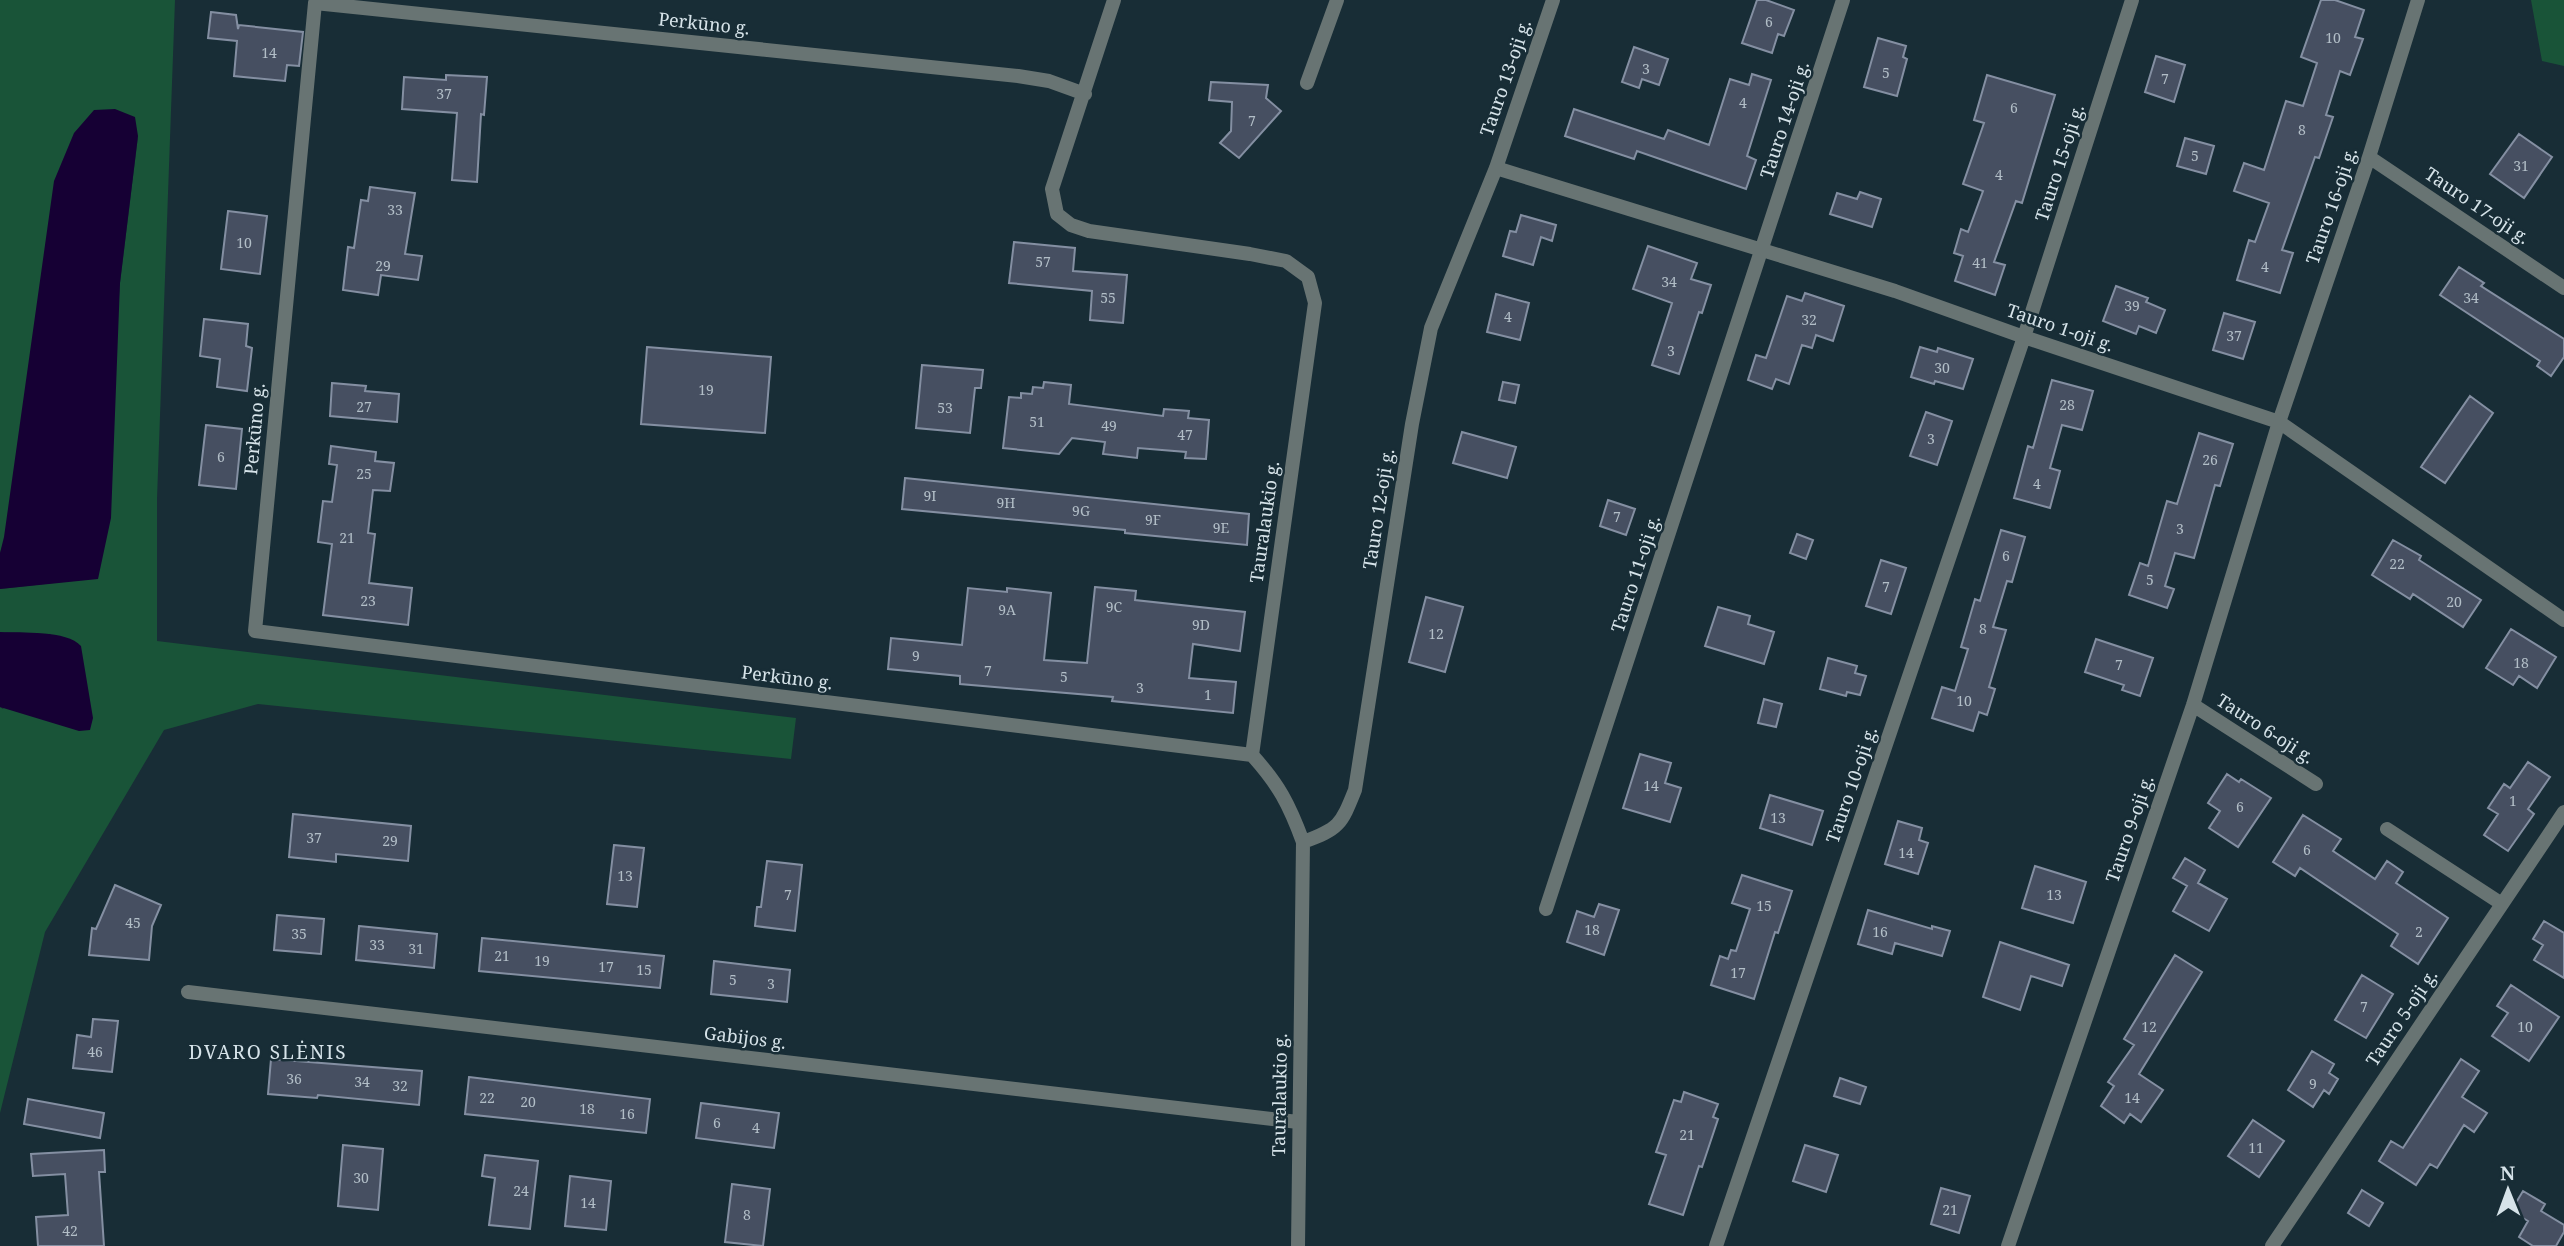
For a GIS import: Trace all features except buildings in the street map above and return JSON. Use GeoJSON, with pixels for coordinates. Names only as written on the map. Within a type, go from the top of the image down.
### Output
{"type":"FeatureCollection","features":[{"type":"Feature","properties":{"kind":"street","name":"Tauralaukio g."},"geometry":{"type":"LineString","coordinates":[[1114,0],[1052,189],[1057,214],[1071,225],[1089,231],[1286,261],[1308,277],[1315,303],[1252,755],[1276,783],[1290,807],[1303,842],[1298,1246]]}},
{"type":"Feature","properties":{"kind":"street"},"geometry":{"type":"LineString","coordinates":[[1307,83],[1337,0]]}},
{"type":"Feature","properties":{"kind":"street","name":"Tauro 13-oji g."},"geometry":{"type":"LineString","coordinates":[[1496,168],[1553,0]]}},
{"type":"Feature","properties":{"kind":"street","name":"Tauro 14-oji g."},"geometry":{"type":"LineString","coordinates":[[1763,251],[1843,0]]}},
{"type":"Feature","properties":{"kind":"street","name":"Tauro 15-oji g."},"geometry":{"type":"LineString","coordinates":[[2024,337],[2132,0]]}},
{"type":"Feature","properties":{"kind":"street","name":"Tauro 16-oji g."},"geometry":{"type":"LineString","coordinates":[[2279,422],[2418,0]]}},
{"type":"Feature","properties":{"kind":"street","name":"Perkūno g."},"geometry":{"type":"LineString","coordinates":[[1085,94],[1049,81],[1018,76],[315,3],[255,631],[1252,755]]}},
{"type":"Feature","properties":{"kind":"street","name":"Tauro 17-oji g."},"geometry":{"type":"LineString","coordinates":[[2368,157],[2564,288]]}},
{"type":"Feature","properties":{"kind":"street","name":"Tauro 1-oji g."},"geometry":{"type":"LineString","coordinates":[[1496,168],[1895,290],[2024,337],[2279,422],[2564,620]]}},
{"type":"Feature","properties":{"kind":"street","name":"Tauro 12-oji g."},"geometry":{"type":"LineString","coordinates":[[1303,842],[1331,832],[1345,814],[1355,790],[1412,424],[1431,328],[1496,168]]}},
{"type":"Feature","properties":{"kind":"street","name":"Tauro 11-oji g."},"geometry":{"type":"LineString","coordinates":[[1546,909],[1763,251]]}},
{"type":"Feature","properties":{"kind":"street","name":"Tauro 10-oji g."},"geometry":{"type":"LineString","coordinates":[[1716,1246],[2024,337]]}},
{"type":"Feature","properties":{"kind":"street","name":"Tauro 9-oji g."},"geometry":{"type":"LineString","coordinates":[[2008,1246],[2193,705],[2279,422]]}},
{"type":"Feature","properties":{"kind":"street","name":"Tauro 6-oji g."},"geometry":{"type":"LineString","coordinates":[[2193,705],[2316,784]]}},
{"type":"Feature","properties":{"kind":"street","name":"Tauro 5-oji g."},"geometry":{"type":"LineString","coordinates":[[2273,1246],[2564,812]]}},
{"type":"Feature","properties":{"kind":"street"},"geometry":{"type":"LineString","coordinates":[[2387,829],[2502,904]]}},
{"type":"Feature","properties":{"kind":"street","name":"Gabijos g."},"geometry":{"type":"LineString","coordinates":[[188,992],[1298,1122]]}},
{"type":"Feature","properties":{"kind":"green space"},"geometry":{"type":"Polygon","coordinates":[[[0,0],[175,0],[157,499],[157,641],[796,718],[791,759],[258,704],[164,730],[45,932],[0,1113],[0,707],[3,709],[51,634],[0,632],[0,589],[98,578],[120,283],[138,136],[0,553],[0,0]]]}},
{"type":"Feature","properties":{"kind":"green space"},"geometry":{"type":"Polygon","coordinates":[[[2531,0],[2564,0],[2564,66],[2542,61],[2531,0]]]}},
{"type":"Feature","properties":{"kind":"shaded area"},"geometry":{"type":"Polygon","coordinates":[[[115,109],[135,117],[138,136],[120,283],[111,518],[98,579],[0,589],[0,553],[54,181],[74,133],[94,110],[115,109]]]}},
{"type":"Feature","properties":{"kind":"shaded area"},"geometry":{"type":"Polygon","coordinates":[[[0,632],[55,635],[81,646],[93,718],[90,730],[79,731],[0,707],[0,632]]]}},
{"type":"Feature","properties":{"kind":"district","name":"DVARO SLĖNIS"},"geometry":{"type":"Point","coordinates":[268,1052]}}]}
